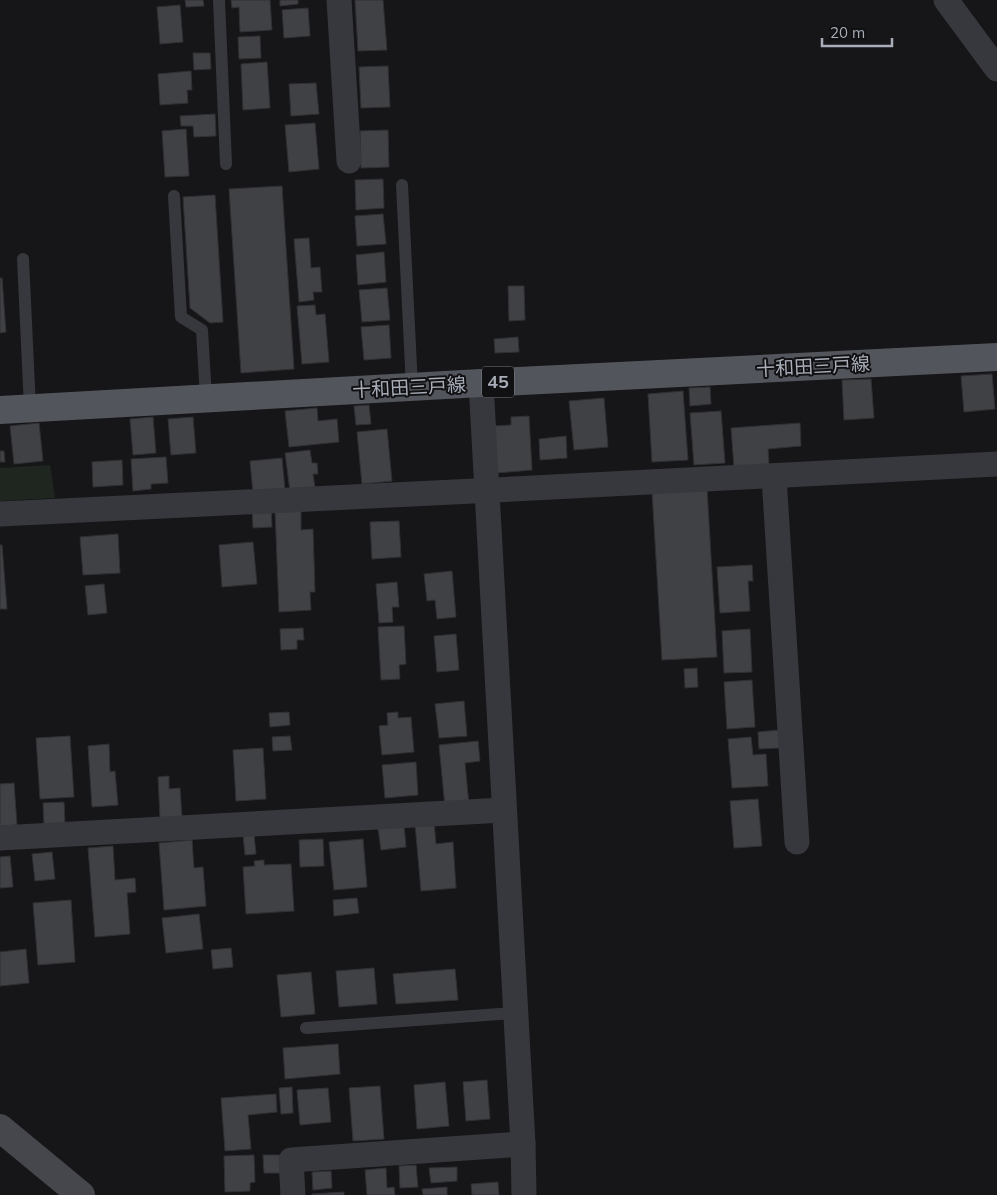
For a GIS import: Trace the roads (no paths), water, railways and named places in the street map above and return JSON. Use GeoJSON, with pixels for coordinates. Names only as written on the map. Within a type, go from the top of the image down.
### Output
{"type":"FeatureCollection","features":[{"type":"Feature","properties":{"kind":"main road","name":"十和田三戸線"},"geometry":{"type":"LineString","coordinates":[[0,410],[997,357]]}},
{"type":"Feature","properties":{"kind":"main road"},"geometry":{"type":"LineString","coordinates":[[0,1128],[81,1195]]}},
{"type":"Feature","properties":{"kind":"street"},"geometry":{"type":"LineString","coordinates":[[339,0],[349,162]]}},
{"type":"Feature","properties":{"kind":"street"},"geometry":{"type":"LineString","coordinates":[[946,0],[997,69]]}},
{"type":"Feature","properties":{"kind":"street"},"geometry":{"type":"LineString","coordinates":[[481,383],[503,810],[523,1144],[524,1195]]}},
{"type":"Feature","properties":{"kind":"street"},"geometry":{"type":"LineString","coordinates":[[0,514],[486,489],[774,477],[997,464]]}},
{"type":"Feature","properties":{"kind":"street"},"geometry":{"type":"LineString","coordinates":[[774,477],[797,842]]}},
{"type":"Feature","properties":{"kind":"street"},"geometry":{"type":"LineString","coordinates":[[0,838],[503,810]]}},
{"type":"Feature","properties":{"kind":"street"},"geometry":{"type":"LineString","coordinates":[[293,1195],[291,1160],[523,1144]]}},
{"type":"Feature","properties":{"kind":"lane"},"geometry":{"type":"LineString","coordinates":[[219,0],[226,164]]}},
{"type":"Feature","properties":{"kind":"lane"},"geometry":{"type":"LineString","coordinates":[[402,185],[412,387]]}},
{"type":"Feature","properties":{"kind":"lane"},"geometry":{"type":"LineString","coordinates":[[174,196],[181,317],[202,330],[206,398]]}},
{"type":"Feature","properties":{"kind":"lane"},"geometry":{"type":"LineString","coordinates":[[23,259],[30,408]]}},
{"type":"Feature","properties":{"kind":"lane"},"geometry":{"type":"LineString","coordinates":[[306,1028],[515,1012]]}}]}
